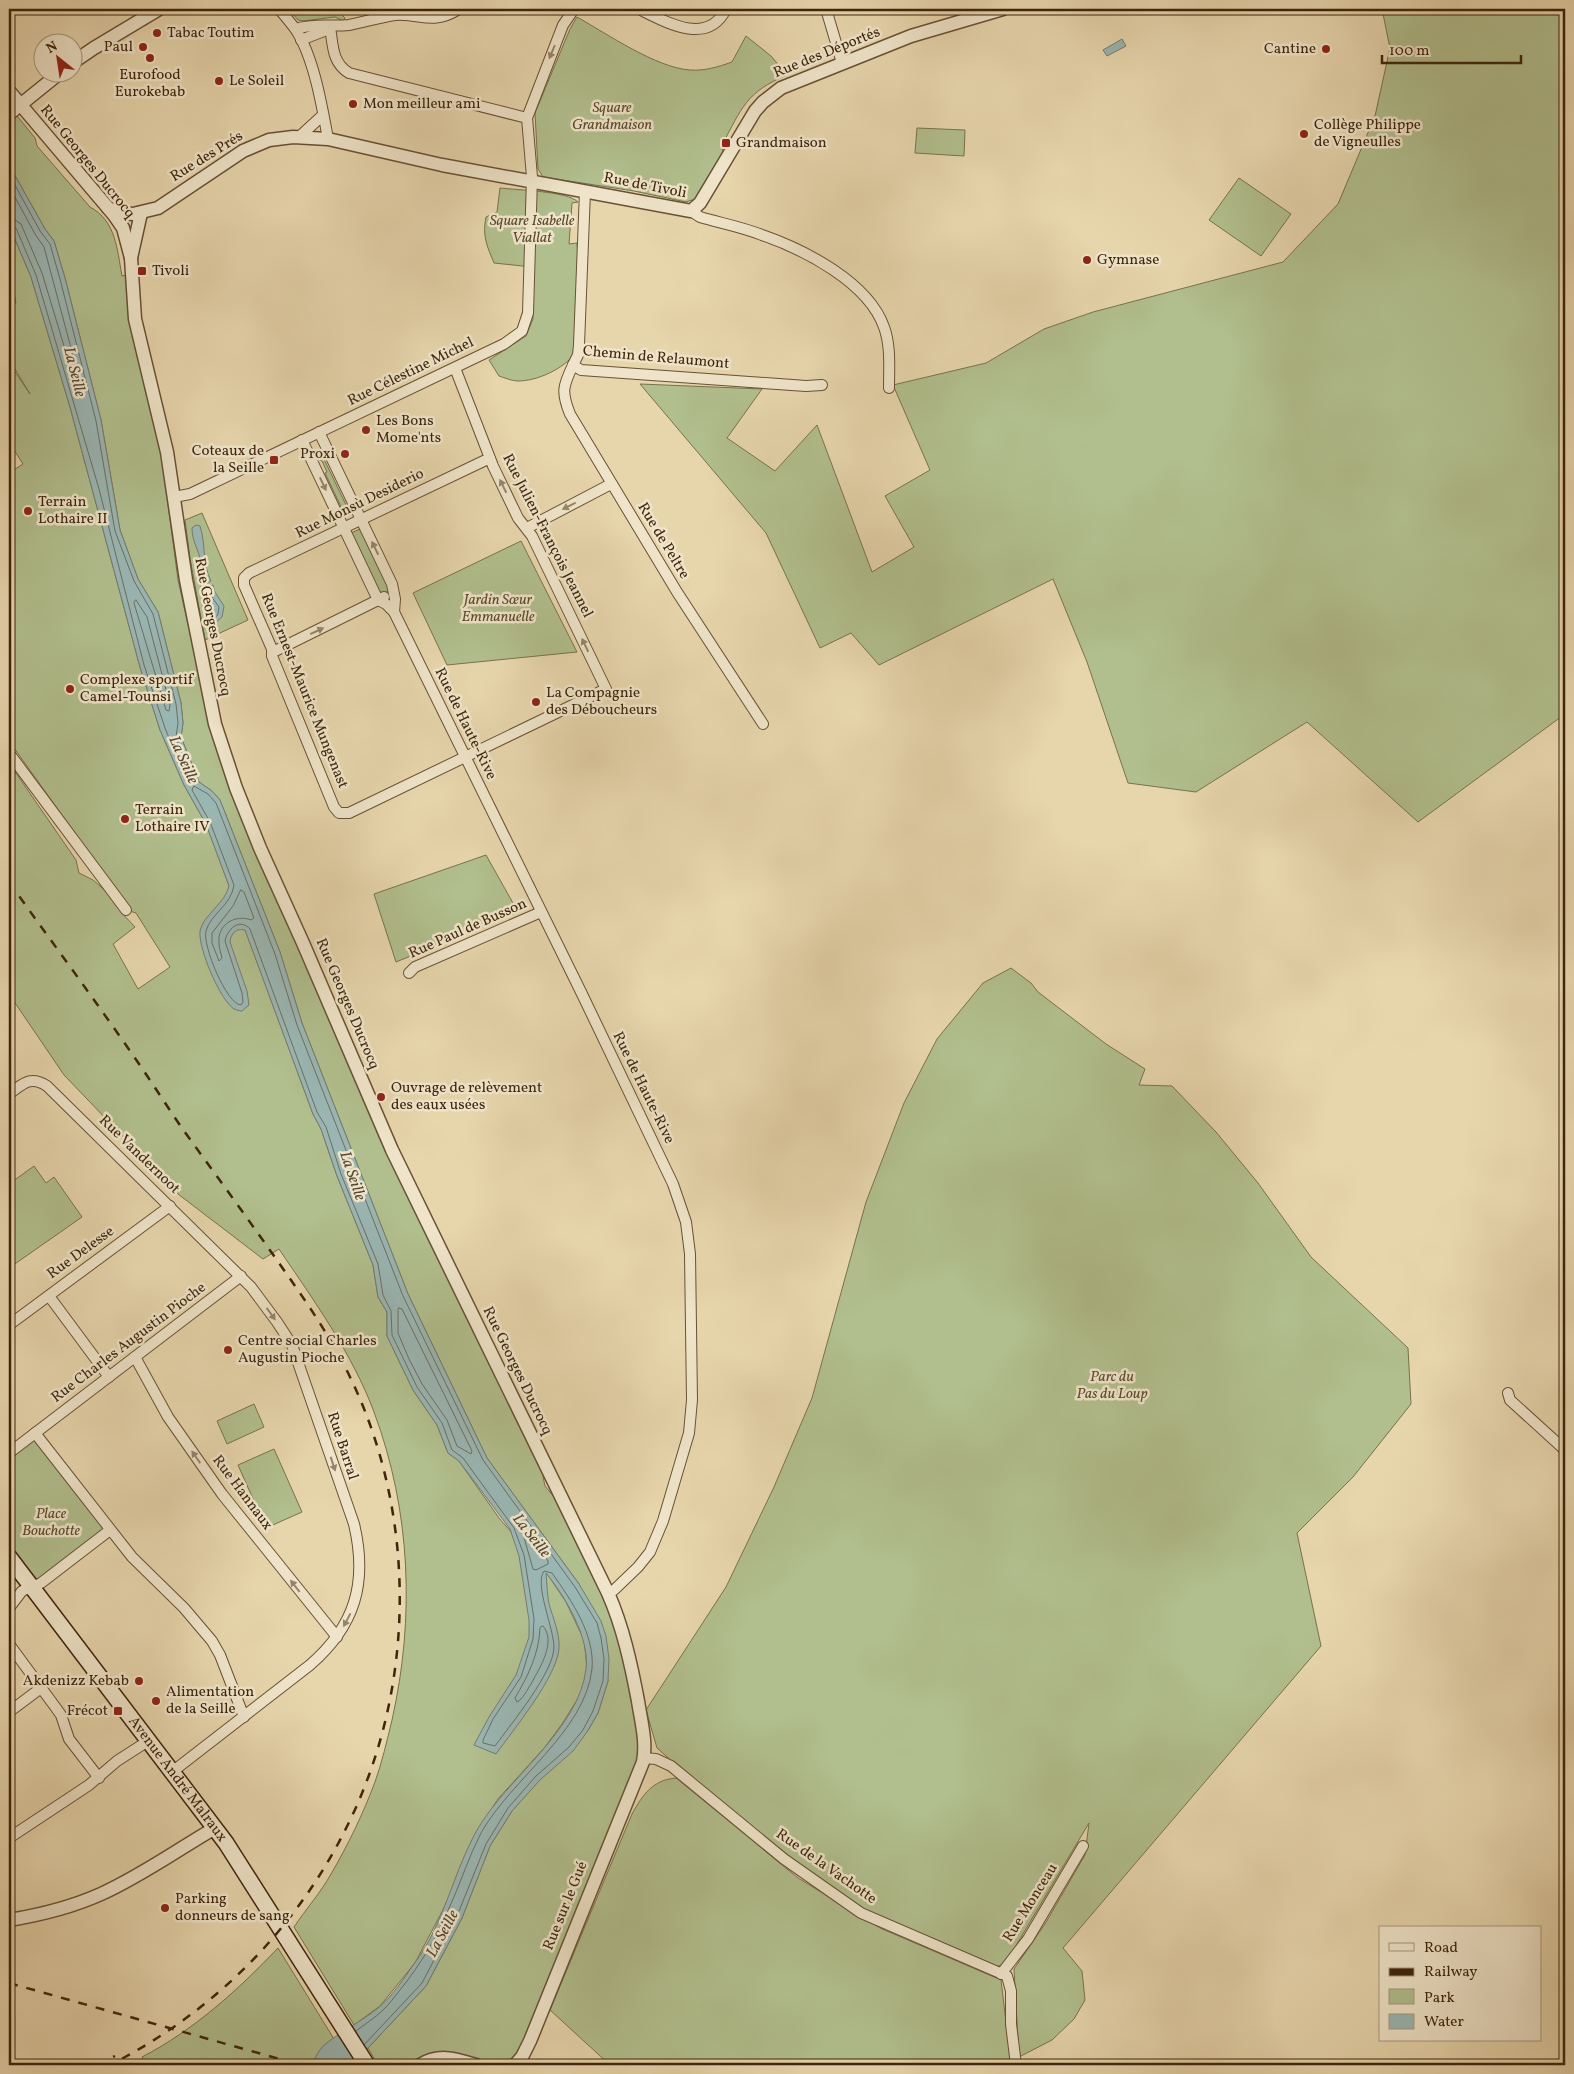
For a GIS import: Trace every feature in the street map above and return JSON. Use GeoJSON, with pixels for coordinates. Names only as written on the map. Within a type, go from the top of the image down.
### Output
{"type":"FeatureCollection","features":[{"type":"Feature","properties":{"kind":"main road","name":"Avenue André Malraux"},"geometry":{"type":"LineString","coordinates":[[9,1557],[215,1828],[367,2065]]}},
{"type":"Feature","properties":{"kind":"street"},"geometry":{"type":"LineString","coordinates":[[82,56],[159,9]]}},
{"type":"Feature","properties":{"kind":"street"},"geometry":{"type":"LineString","coordinates":[[279,9],[296,29],[311,66],[328,138]]}},
{"type":"Feature","properties":{"kind":"street"},"geometry":{"type":"LineString","coordinates":[[301,40],[330,27],[393,12],[411,12],[426,19],[442,17],[459,9]]}},
{"type":"Feature","properties":{"kind":"street"},"geometry":{"type":"LineString","coordinates":[[330,27],[334,56],[338,64],[349,73],[526,118],[563,25],[574,9]]}},
{"type":"Feature","properties":{"kind":"street"},"geometry":{"type":"LineString","coordinates":[[640,9],[682,28],[691,29],[713,26],[719,21],[726,9]]}},
{"type":"Feature","properties":{"kind":"street"},"geometry":{"type":"LineString","coordinates":[[826,9],[842,63]]}},
{"type":"Feature","properties":{"kind":"street","name":"Rue des Déportés"},"geometry":{"type":"LineString","coordinates":[[691,211],[700,204],[755,111],[781,88],[911,36],[1003,9]]}},
{"type":"Feature","properties":{"kind":"street"},"geometry":{"type":"LineString","coordinates":[[296,29],[322,25],[330,27]]}},
{"type":"Feature","properties":{"kind":"street"},"geometry":{"type":"LineString","coordinates":[[9,114],[49,82]]}},
{"type":"Feature","properties":{"kind":"street","name":"Rue Georges Ducrocq"},"geometry":{"type":"LineString","coordinates":[[9,91],[123,228],[131,258],[135,319],[164,432],[186,580],[213,716],[241,799],[388,1143],[608,1593],[620,1622],[634,1679],[644,1737],[644,1758]]}},
{"type":"Feature","properties":{"kind":"street"},"geometry":{"type":"LineString","coordinates":[[299,137],[323,114]]}},
{"type":"Feature","properties":{"kind":"street","name":"Rue Célestine Michel"},"geometry":{"type":"LineString","coordinates":[[174,497],[190,494],[455,368],[509,341],[522,330],[526,324],[528,313],[531,182],[526,118]]}},
{"type":"Feature","properties":{"kind":"street","name":"Rue des Prés"},"geometry":{"type":"LineString","coordinates":[[108,208],[126,214],[141,213],[158,208],[243,151],[269,140],[299,137],[328,138]]}},
{"type":"Feature","properties":{"kind":"street","name":"Rue de Tivoli"},"geometry":{"type":"LineString","coordinates":[[328,138],[442,165],[531,182],[633,198],[691,211],[700,217],[771,238],[844,276],[871,302],[885,328],[888,344],[889,388]]}},
{"type":"Feature","properties":{"kind":"street","name":"Chemin de Relaumont"},"geometry":{"type":"LineString","coordinates":[[585,191],[579,345],[578,355],[573,365],[581,370],[806,386],[822,385]]}},
{"type":"Feature","properties":{"kind":"street","name":"Rue Georges Ducrocq"},"geometry":{"type":"LineString","coordinates":[[131,258],[141,213]]}},
{"type":"Feature","properties":{"kind":"street","name":"Rue de Peltre"},"geometry":{"type":"LineString","coordinates":[[573,365],[563,390],[564,399],[570,414],[676,592],[763,724]]}},
{"type":"Feature","properties":{"kind":"street","name":"Rue Julien-François Jeannel"},"geometry":{"type":"LineString","coordinates":[[455,368],[490,458],[518,518],[527,528],[606,689],[464,756]]}},
{"type":"Feature","properties":{"kind":"street","name":"Rue de Haute-Rive"},"geometry":{"type":"LineString","coordinates":[[320,432],[392,584],[394,612]]}},
{"type":"Feature","properties":{"kind":"street","name":"Rue de Haute-Rive"},"geometry":{"type":"LineString","coordinates":[[302,440],[378,600],[386,604],[394,612],[582,994],[672,1184],[681,1207],[688,1237],[692,1406],[686,1445],[663,1521],[650,1552],[638,1567],[614,1590],[608,1593]]}},
{"type":"Feature","properties":{"kind":"street","name":"Rue Monsù Desiderio"},"geometry":{"type":"LineString","coordinates":[[244,578],[249,573],[490,458]]}},
{"type":"Feature","properties":{"kind":"street"},"geometry":{"type":"LineString","coordinates":[[527,528],[612,484]]}},
{"type":"Feature","properties":{"kind":"street","name":"Rue Ernest-Maurice Mungenast"},"geometry":{"type":"LineString","coordinates":[[244,578],[244,585],[273,652],[272,656],[334,806],[339,813],[349,813],[464,756]]}},
{"type":"Feature","properties":{"kind":"street"},"geometry":{"type":"LineString","coordinates":[[273,652],[394,593]]}},
{"type":"Feature","properties":{"kind":"street"},"geometry":{"type":"LineString","coordinates":[[9,752],[126,910]]}},
{"type":"Feature","properties":{"kind":"street","name":"Rue Paul de Busson"},"geometry":{"type":"LineString","coordinates":[[409,973],[415,967],[541,912]]}},
{"type":"Feature","properties":{"kind":"street","name":"Rue Vandernoot"},"geometry":{"type":"LineString","coordinates":[[9,1094],[31,1080],[39,1081],[47,1086],[241,1276]]}},
{"type":"Feature","properties":{"kind":"street","name":"Rue Delesse"},"geometry":{"type":"LineString","coordinates":[[9,1325],[170,1206]]}},
{"type":"Feature","properties":{"kind":"street","name":"Rue Charles Augustin Pioche"},"geometry":{"type":"LineString","coordinates":[[35,1433],[241,1276]]}},
{"type":"Feature","properties":{"kind":"street","name":"Rue Barral"},"geometry":{"type":"LineString","coordinates":[[172,1772],[310,1666],[329,1648],[337,1638],[352,1610],[359,1583],[359,1547],[354,1524],[292,1345],[251,1287],[241,1276]]}},
{"type":"Feature","properties":{"kind":"street"},"geometry":{"type":"LineString","coordinates":[[48,1296],[109,1377]]}},
{"type":"Feature","properties":{"kind":"street","name":"Rue Hannaux"},"geometry":{"type":"LineString","coordinates":[[135,1357],[168,1417],[222,1494],[337,1638]]}},
{"type":"Feature","properties":{"kind":"street"},"geometry":{"type":"LineString","coordinates":[[1508,1393],[1510,1400],[1565,1450]]}},
{"type":"Feature","properties":{"kind":"street"},"geometry":{"type":"LineString","coordinates":[[9,1453],[35,1433],[132,1557],[184,1608],[212,1641],[220,1654],[244,1717]]}},
{"type":"Feature","properties":{"kind":"street"},"geometry":{"type":"LineString","coordinates":[[9,1608],[17,1595],[31,1586],[41,1583],[110,1530]]}},
{"type":"Feature","properties":{"kind":"street"},"geometry":{"type":"LineString","coordinates":[[9,1644],[61,1716],[69,1739],[99,1778]]}},
{"type":"Feature","properties":{"kind":"street"},"geometry":{"type":"LineString","coordinates":[[9,1712],[41,1688]]}},
{"type":"Feature","properties":{"kind":"street"},"geometry":{"type":"LineString","coordinates":[[9,1838],[99,1778],[117,1761],[148,1741]]}},
{"type":"Feature","properties":{"kind":"street","name":"Rue de la Vachotte"},"geometry":{"type":"LineString","coordinates":[[644,1758],[671,1766],[784,1859],[861,1913],[1001,1974]]}},
{"type":"Feature","properties":{"kind":"street","name":"Rue sur le Gué"},"geometry":{"type":"LineString","coordinates":[[515,2065],[522,2057],[530,2041],[615,1826],[637,1780],[644,1758]]}},
{"type":"Feature","properties":{"kind":"street"},"geometry":{"type":"LineString","coordinates":[[9,1920],[62,1908],[101,1894],[215,1828]]}},
{"type":"Feature","properties":{"kind":"street","name":"Rue Monceau"},"geometry":{"type":"LineString","coordinates":[[1001,1974],[1028,1939],[1083,1846]]}},
{"type":"Feature","properties":{"kind":"street"},"geometry":{"type":"LineString","coordinates":[[1001,1974],[1007,1976],[1010,1981],[1011,2024],[1016,2065]]}},
{"type":"Feature","properties":{"kind":"street"},"geometry":{"type":"LineString","coordinates":[[420,2065],[430,2059],[440,2057],[453,2058],[476,2065]]}},
{"type":"Feature","properties":{"kind":"green space"},"geometry":{"type":"Polygon","coordinates":[[[289,9],[336,9],[345,18],[343,21],[335,17],[303,21],[298,20],[289,9]]]}},
{"type":"Feature","properties":{"kind":"green space"},"geometry":{"type":"Polygon","coordinates":[[[1382,9],[1565,9],[1565,714],[1418,822],[1307,722],[1196,792],[1128,783],[1087,662],[1053,579],[879,665],[851,633],[820,648],[766,533],[640,384],[762,389],[727,438],[775,471],[817,425],[872,572],[914,547],[885,496],[930,470],[893,385],[986,363],[1044,329],[1093,312],[1283,262],[1338,204],[1375,116],[1390,48],[1382,9]]]}},
{"type":"Feature","properties":{"kind":"green space","name":"Square Grandmaison"},"geometry":{"type":"Polygon","coordinates":[[[577,17],[648,57],[677,68],[690,70],[701,70],[732,62],[746,36],[771,56],[787,75],[762,88],[747,102],[722,145],[723,152],[695,199],[686,202],[634,191],[543,177],[538,169],[535,113],[570,29],[577,17]]]}},
{"type":"Feature","properties":{"kind":"green space"},"geometry":{"type":"Polygon","coordinates":[[[9,106],[35,138],[37,146],[90,207],[105,220],[114,237],[122,276],[126,275],[130,321],[143,369],[163,466],[178,580],[215,745],[237,806],[391,1161],[542,1472],[545,1486],[554,1497],[611,1611],[626,1658],[640,1751],[636,1772],[519,2055],[510,2061],[494,2064],[486,2063],[444,2052],[434,2054],[406,2066],[378,2065],[368,2048],[426,1986],[462,1918],[490,1846],[512,1811],[539,1780],[587,1732],[598,1713],[608,1681],[579,1584],[487,1458],[408,1294],[302,1023],[280,952],[220,800],[212,791],[199,782],[181,737],[183,723],[181,703],[158,612],[138,579],[120,530],[101,420],[54,241],[45,229],[9,165],[9,106]]]}},
{"type":"Feature","properties":{"kind":"green space"},"geometry":{"type":"Polygon","coordinates":[[[917,128],[965,130],[964,156],[915,153],[917,128]]]}},
{"type":"Feature","properties":{"kind":"green space"},"geometry":{"type":"Polygon","coordinates":[[[1239,178],[1291,214],[1261,256],[1209,220],[1239,178]]]}},
{"type":"Feature","properties":{"kind":"green space","name":"Square Isabelle Viallat"},"geometry":{"type":"Polygon","coordinates":[[[500,188],[553,193],[564,195],[578,202],[572,203],[569,244],[577,243],[578,258],[575,353],[564,364],[550,373],[533,379],[518,381],[499,376],[489,360],[526,336],[533,319],[532,267],[494,263],[486,241],[486,217],[497,212],[500,188]]]}},
{"type":"Feature","properties":{"kind":"green space"},"geometry":{"type":"Polygon","coordinates":[[[9,225],[31,277],[70,407],[140,667],[160,730],[184,785],[206,824],[313,1114],[321,1129],[337,1176],[373,1265],[378,1297],[387,1312],[387,1336],[413,1390],[437,1425],[448,1453],[459,1461],[499,1518],[546,1572],[566,1602],[584,1640],[587,1667],[582,1692],[545,1747],[498,1799],[477,1831],[445,1906],[415,1963],[380,2006],[354,2025],[294,1927],[331,1874],[365,1806],[382,1759],[399,1682],[404,1643],[406,1565],[396,1488],[374,1412],[344,1348],[279,1249],[263,1259],[178,1194],[64,1075],[9,994],[9,763],[76,860],[79,873],[93,880],[125,908],[120,911],[135,927],[113,944],[138,989],[170,967],[136,913],[126,910],[128,907],[9,741],[9,473],[23,464],[9,442],[9,363],[30,394],[9,359],[9,309],[16,303],[9,270],[9,225]]]}},
{"type":"Feature","properties":{"kind":"green space"},"geometry":{"type":"Polygon","coordinates":[[[323,457],[348,509],[343,511],[325,473],[327,472],[322,461],[318,459],[323,457]]]}},
{"type":"Feature","properties":{"kind":"green space"},"geometry":{"type":"Polygon","coordinates":[[[202,513],[248,620],[205,640],[185,520],[202,513]]]}},
{"type":"Feature","properties":{"kind":"green space"},"geometry":{"type":"Polygon","coordinates":[[[360,529],[390,587],[389,591],[381,595],[351,533],[360,529]]]}},
{"type":"Feature","properties":{"kind":"green space","name":"Jardin Sœur Emmanuelle"},"geometry":{"type":"Polygon","coordinates":[[[521,541],[577,652],[447,665],[413,593],[521,541]]]}},
{"type":"Feature","properties":{"kind":"green space"},"geometry":{"type":"Polygon","coordinates":[[[486,855],[518,912],[396,962],[374,894],[486,855]]]}},
{"type":"Feature","properties":{"kind":"green space","name":"Parc du Pas du Loup"},"geometry":{"type":"Polygon","coordinates":[[[1011,968],[1031,983],[1038,992],[1106,1044],[1145,1069],[1139,1085],[1172,1086],[1216,1132],[1258,1183],[1311,1257],[1408,1348],[1411,1404],[1353,1477],[1297,1533],[1321,1646],[1063,1948],[1082,1971],[1085,2000],[1074,2019],[1052,2040],[1019,2057],[1014,1969],[1045,1924],[1085,1855],[1089,1823],[1005,1964],[995,1967],[866,1911],[829,1887],[705,1791],[657,1748],[646,1710],[726,1587],[774,1487],[812,1398],[866,1202],[904,1103],[937,1039],[983,983],[1011,968]]]}},
{"type":"Feature","properties":{"kind":"green space"},"geometry":{"type":"Polygon","coordinates":[[[34,1166],[46,1183],[54,1177],[82,1217],[9,1268],[9,1184],[34,1166]]]}},
{"type":"Feature","properties":{"kind":"green space"},"geometry":{"type":"Polygon","coordinates":[[[254,1404],[264,1427],[227,1444],[217,1421],[254,1404]]]}},
{"type":"Feature","properties":{"kind":"green space","name":"Place Bouchotte"},"geometry":{"type":"Polygon","coordinates":[[[35,1433],[110,1530],[38,1585],[9,1557],[9,1453],[35,1433]]]}},
{"type":"Feature","properties":{"kind":"green space"},"geometry":{"type":"Polygon","coordinates":[[[274,1449],[302,1512],[266,1528],[238,1465],[274,1449]]]}},
{"type":"Feature","properties":{"kind":"green space"},"geometry":{"type":"Polygon","coordinates":[[[676,1778],[798,1878],[880,1928],[1001,1980],[1011,2065],[610,2065],[550,2010],[632,1814],[649,1789],[668,1779],[676,1778]]]}},
{"type":"Feature","properties":{"kind":"green space"},"geometry":{"type":"Polygon","coordinates":[[[278,1948],[350,2065],[145,2065],[142,2057],[180,2034],[215,2008],[278,1948]]]}},
{"type":"Feature","properties":{"kind":"water"},"geometry":{"type":"Polygon","coordinates":[[[1122,39],[1126,46],[1107,56],[1103,50],[1122,39]]]}},
{"type":"Feature","properties":{"kind":"water","name":"La Seille"},"geometry":{"type":"Polygon","coordinates":[[[9,165],[45,229],[54,241],[101,420],[120,530],[138,579],[158,612],[181,703],[183,723],[181,737],[199,782],[212,791],[220,800],[280,952],[302,1023],[408,1294],[487,1458],[579,1584],[601,1621],[606,1636],[609,1659],[608,1681],[598,1713],[587,1732],[573,1751],[540,1780],[512,1811],[490,1846],[462,1918],[426,1986],[368,2048],[356,2056],[351,2065],[310,2065],[322,2047],[388,1999],[424,1949],[441,1915],[461,1863],[477,1830],[490,1811],[540,1753],[570,1713],[581,1691],[586,1669],[584,1644],[575,1618],[561,1593],[546,1573],[549,1604],[558,1637],[559,1649],[556,1661],[533,1703],[496,1754],[474,1745],[489,1717],[516,1675],[529,1637],[529,1620],[519,1556],[510,1529],[459,1461],[448,1453],[437,1425],[413,1390],[387,1336],[387,1312],[378,1297],[373,1265],[337,1176],[321,1129],[313,1114],[245,930],[235,932],[230,942],[247,991],[249,1005],[242,1011],[234,1009],[228,1004],[206,961],[200,939],[200,931],[205,920],[223,898],[229,886],[206,824],[184,785],[160,730],[140,667],[70,407],[31,277],[9,225],[9,165]]]}},
{"type":"Feature","properties":{"kind":"water"},"geometry":{"type":"Polygon","coordinates":[[[196,525],[200,526],[202,533],[206,568],[211,581],[207,583],[208,587],[213,585],[224,606],[222,617],[214,624],[207,618],[203,605],[199,579],[201,563],[192,533],[192,528],[196,525]]]}},
{"type":"Feature","properties":{"kind":"railway"},"geometry":{"type":"LineString","coordinates":[[9,882],[289,1277],[335,1348],[350,1377],[372,1429],[387,1484],[397,1540],[400,1596],[397,1653],[388,1709],[373,1764],[352,1816],[331,1856],[308,1893],[252,1961],[220,1991],[185,2019],[149,2043],[110,2065]]}},
{"type":"Feature","properties":{"kind":"railway"},"geometry":{"type":"LineString","coordinates":[[9,1983],[301,2065]]}},
{"type":"Feature","properties":{"kind":"railway"},"geometry":{"type":"LineString","coordinates":[[97,2065],[115,2056]]}},
{"type":"Feature","properties":{"kind":"place","name":"Tabac Toutim"},"geometry":{"type":"Point","coordinates":[157,33]}},
{"type":"Feature","properties":{"kind":"place","name":"Paul"},"geometry":{"type":"Point","coordinates":[143,47]}},
{"type":"Feature","properties":{"kind":"place","name":"Cantine"},"geometry":{"type":"Point","coordinates":[1326,49]}},
{"type":"Feature","properties":{"kind":"place","name":"Eurofood Eurokebab"},"geometry":{"type":"Point","coordinates":[150,58]}},
{"type":"Feature","properties":{"kind":"place","name":"Le Soleil"},"geometry":{"type":"Point","coordinates":[219,81]}},
{"type":"Feature","properties":{"kind":"place","name":"Mon meilleur ami"},"geometry":{"type":"Point","coordinates":[353,104]}},
{"type":"Feature","properties":{"kind":"place","name":"Collège Philippe de Vigneulles"},"geometry":{"type":"Point","coordinates":[1304,134]}},
{"type":"Feature","properties":{"kind":"place","name":"Grandmaison"},"geometry":{"type":"Point","coordinates":[726,143]}},
{"type":"Feature","properties":{"kind":"place","name":"Gymnase"},"geometry":{"type":"Point","coordinates":[1087,260]}},
{"type":"Feature","properties":{"kind":"place","name":"Tivoli"},"geometry":{"type":"Point","coordinates":[142,271]}},
{"type":"Feature","properties":{"kind":"place","name":"Les Bons Mome'nts"},"geometry":{"type":"Point","coordinates":[366,430]}},
{"type":"Feature","properties":{"kind":"place","name":"Proxi"},"geometry":{"type":"Point","coordinates":[345,454]}},
{"type":"Feature","properties":{"kind":"place","name":"Coteaux de la Seille"},"geometry":{"type":"Point","coordinates":[274,460]}},
{"type":"Feature","properties":{"kind":"place","name":"Terrain Lothaire II"},"geometry":{"type":"Point","coordinates":[28,511]}},
{"type":"Feature","properties":{"kind":"place","name":"Complexe sportif Camel-Tounsi"},"geometry":{"type":"Point","coordinates":[70,689]}},
{"type":"Feature","properties":{"kind":"place","name":"La Compagnie des Déboucheurs"},"geometry":{"type":"Point","coordinates":[536,702]}},
{"type":"Feature","properties":{"kind":"place","name":"Terrain Lothaire IV"},"geometry":{"type":"Point","coordinates":[125,819]}},
{"type":"Feature","properties":{"kind":"place","name":"Ouvrage de relèvement des eaux usées"},"geometry":{"type":"Point","coordinates":[381,1097]}},
{"type":"Feature","properties":{"kind":"place","name":"Centre social Charles Augustin Pioche"},"geometry":{"type":"Point","coordinates":[228,1350]}},
{"type":"Feature","properties":{"kind":"place","name":"Akdenizz Kebab"},"geometry":{"type":"Point","coordinates":[139,1681]}},
{"type":"Feature","properties":{"kind":"place","name":"Alimentation de la Seille"},"geometry":{"type":"Point","coordinates":[156,1701]}},
{"type":"Feature","properties":{"kind":"place","name":"Frécot"},"geometry":{"type":"Point","coordinates":[118,1711]}},
{"type":"Feature","properties":{"kind":"place","name":"Parking donneurs de sang"},"geometry":{"type":"Point","coordinates":[165,1908]}}]}
